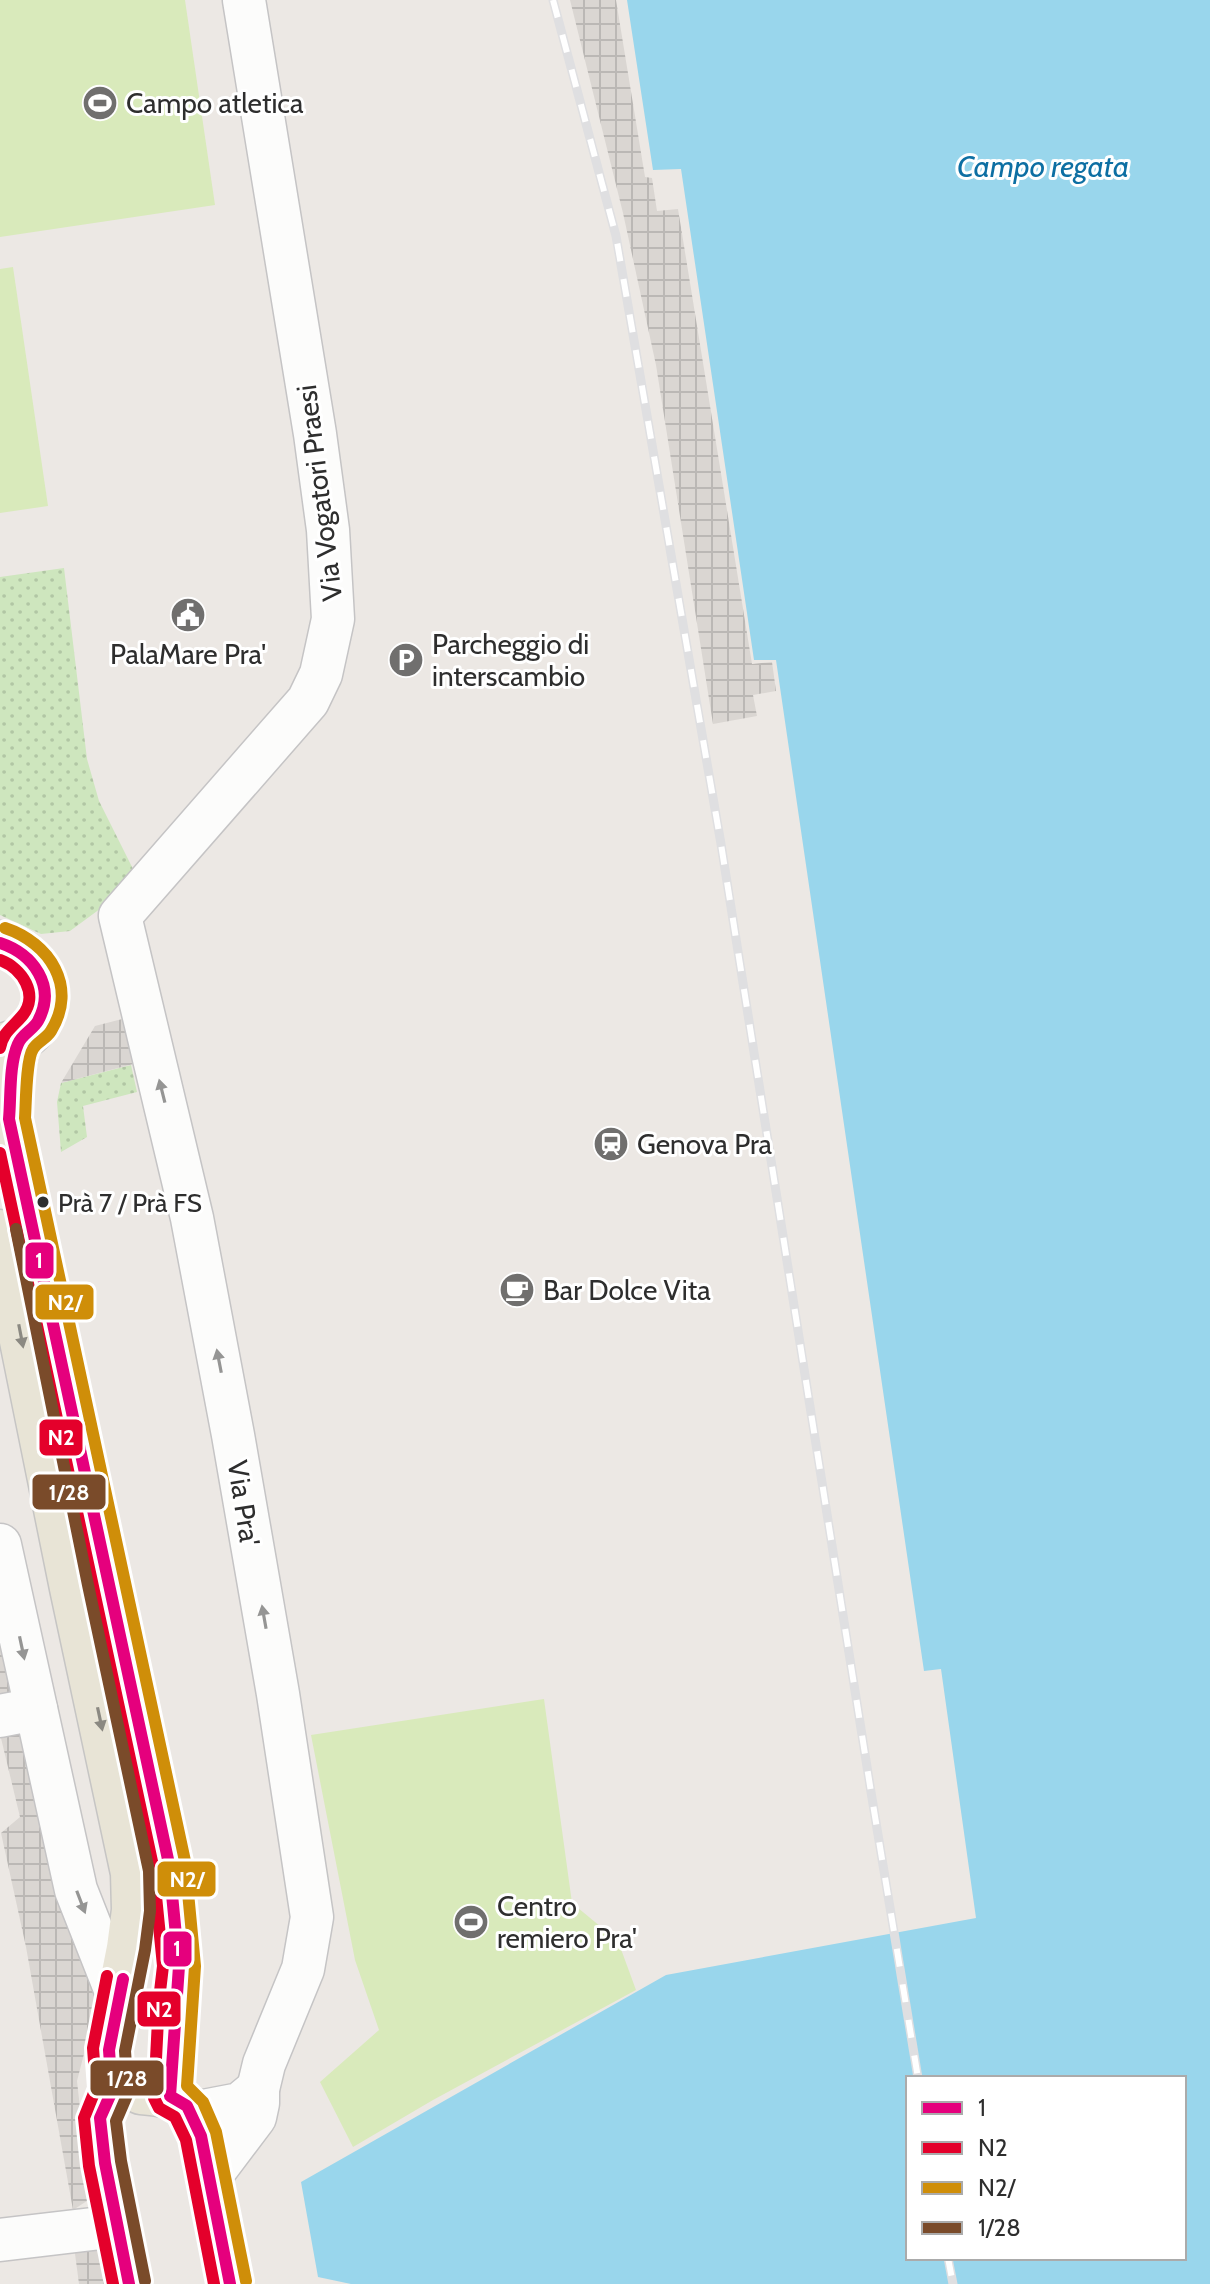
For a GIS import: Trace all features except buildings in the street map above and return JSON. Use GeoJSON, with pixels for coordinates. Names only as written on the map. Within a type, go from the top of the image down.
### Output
{"type":"FeatureCollection","features":[{"type":"Feature","properties":{"kind":"main road"},"geometry":{"type":"LineString","coordinates":[[0,943],[14,947],[34,962],[45,986],[43,1012],[37,1024],[9,1043],[12,1072],[9,1119],[169,1864],[179,1966],[175,2001],[181,2104],[201,2136],[230,2284]]}},
{"type":"Feature","properties":{"kind":"main road"},"geometry":{"type":"LineString","coordinates":[[0,1232],[133,1873],[134,1910],[109,2050],[112,2091],[100,2118],[105,2163],[129,2284]]}},
{"type":"Feature","properties":{"kind":"main road"},"geometry":{"type":"LineString","coordinates":[[112,2091],[181,2104]]}},
{"type":"Feature","properties":{"kind":"street","name":"Via Vogatori Praesi"},"geometry":{"type":"LineString","coordinates":[[120,916],[308,701],[321,674],[333,619],[328,530],[315,434],[244,0]]}},
{"type":"Feature","properties":{"kind":"street","name":"Via Pra'"},"geometry":{"type":"LineString","coordinates":[[120,916],[192,1218],[278,1694],[312,1917],[303,1969],[264,2064],[255,2117],[209,2178]]}},
{"type":"Feature","properties":{"kind":"street"},"geometry":{"type":"LineString","coordinates":[[0,1545],[18,1712],[76,1890],[119,1999]]}},
{"type":"Feature","properties":{"kind":"street"},"geometry":{"type":"LineString","coordinates":[[181,2104],[240,2104],[258,2089]]}},
{"type":"Feature","properties":{"kind":"street"},"geometry":{"type":"LineString","coordinates":[[0,2240],[118,2226]]}},
{"type":"Feature","properties":{"kind":"green space","name":"Campo atletica"},"geometry":{"type":"Polygon","coordinates":[[[0,0],[185,0],[215,205],[0,237],[0,0]]]}},
{"type":"Feature","properties":{"kind":"green space"},"geometry":{"type":"Polygon","coordinates":[[[13,267],[48,506],[0,513],[0,269],[13,267]]]}},
{"type":"Feature","properties":{"kind":"green space"},"geometry":{"type":"Polygon","coordinates":[[[64,568],[87,759],[99,801],[134,871],[108,903],[70,931],[41,934],[0,915],[0,577],[64,568]]]}},
{"type":"Feature","properties":{"kind":"green space"},"geometry":{"type":"Polygon","coordinates":[[[131,1065],[137,1092],[83,1106],[87,1137],[61,1152],[57,1102],[61,1083],[131,1065]]]}},
{"type":"Feature","properties":{"kind":"green space","name":"Centro remiero Pra'"},"geometry":{"type":"Polygon","coordinates":[[[544,1699],[572,1903],[618,1941],[636,1990],[353,2147],[320,2082],[379,2030],[355,1960],[311,1735],[544,1699]]]}},
{"type":"Feature","properties":{"kind":"shaded area"},"geometry":{"type":"Polygon","coordinates":[[[570,0],[616,0],[645,177],[652,178],[657,211],[678,209],[752,664],[772,662],[776,691],[753,695],[757,716],[713,724],[656,365],[623,213],[570,0]]]}},
{"type":"Feature","properties":{"kind":"shaded area"},"geometry":{"type":"Polygon","coordinates":[[[130,1017],[141,1062],[61,1083],[95,1026],[130,1017]]]}},
{"type":"Feature","properties":{"kind":"shaded area"},"geometry":{"type":"Polygon","coordinates":[[[0,1604],[101,1988],[77,2081],[90,2199],[73,2210],[26,1947],[1,1833],[20,1817],[0,1734],[0,1604]]]}},
{"type":"Feature","properties":{"kind":"shaded area"},"geometry":{"type":"Polygon","coordinates":[[[99,2244],[108,2284],[79,2284],[74,2246],[99,2244]]]}},
{"type":"Feature","properties":{"kind":"water","name":"Campo regata"},"geometry":{"type":"Polygon","coordinates":[[[627,0],[1210,0],[1210,2284],[351,2284],[318,2277],[301,2182],[666,1975],[976,1918],[941,1669],[924,1671],[776,660],[754,660],[681,169],[653,170],[627,0]]]}},
{"type":"Feature","properties":{"kind":"railway"},"geometry":{"type":"LineString","coordinates":[[553,0],[616,236],[721,844],[918,2076]]}},
{"type":"Feature","properties":{"kind":"railway"},"geometry":{"type":"LineString","coordinates":[[948,2260],[953,2284]]}},
{"type":"Feature","properties":{"kind":"transit line","name":"N2/"},"geometry":{"type":"LineString","coordinates":[[5,928],[35,944],[55,969],[60,983],[62,998],[59,1015],[51,1031],[31,1055],[25,1118],[185,1861],[195,1966],[187,2086],[203,2102],[216,2132],[246,2281]]}},
{"type":"Feature","properties":{"kind":"transit line","name":"1"},"geometry":{"type":"LineString","coordinates":[[0,943],[32,963],[43,984],[45,996],[38,1021],[20,1041],[15,1052],[9,1119],[169,1864],[179,1966],[170,2096],[187,2106],[201,2136],[230,2284]]}},
{"type":"Feature","properties":{"kind":"transit line","name":"N2"},"geometry":{"type":"LineString","coordinates":[[0,960],[15,969],[29,991],[27,1008],[6,1034],[0,1048]]}},
{"type":"Feature","properties":{"kind":"transit line","name":"N2"},"geometry":{"type":"LineString","coordinates":[[0,1153],[153,1866],[163,1966],[154,2098],[159,2108],[175,2117],[186,2140],[214,2284]]}},
{"type":"Feature","properties":{"kind":"transit line","name":"1/28"},"geometry":{"type":"LineString","coordinates":[[16,1229],[149,1871],[150,1911],[145,1950],[125,2051],[128,2093],[116,2121],[145,2281]]}},
{"type":"Feature","properties":{"kind":"transit line","name":"N2"},"geometry":{"type":"LineString","coordinates":[[107,1976],[93,2048],[96,2088],[84,2118],[89,2166],[113,2284]]}},
{"type":"Feature","properties":{"kind":"transit line","name":"1"},"geometry":{"type":"LineString","coordinates":[[123,1979],[109,2050],[112,2091],[100,2118],[105,2163],[129,2284]]}},
{"type":"Feature","properties":{"kind":"place","name":"Campo atletica"},"geometry":{"type":"Point","coordinates":[100,103]}},
{"type":"Feature","properties":{"kind":"place","name":"PalaMare Pra'"},"geometry":{"type":"Point","coordinates":[188,615]}},
{"type":"Feature","properties":{"kind":"place","name":"Parcheggio di interscambio"},"geometry":{"type":"Point","coordinates":[406,660]}},
{"type":"Feature","properties":{"kind":"place","name":"Genova Pra"},"geometry":{"type":"Point","coordinates":[611,1144]}},
{"type":"Feature","properties":{"kind":"place","name":"Prà 7 / Prà FS"},"geometry":{"type":"Point","coordinates":[43,1202]}},
{"type":"Feature","properties":{"kind":"place","name":"Bar Dolce Vita"},"geometry":{"type":"Point","coordinates":[517,1290]}},
{"type":"Feature","properties":{"kind":"place","name":"Centro remiero Pra'"},"geometry":{"type":"Point","coordinates":[471,1922]}}]}
